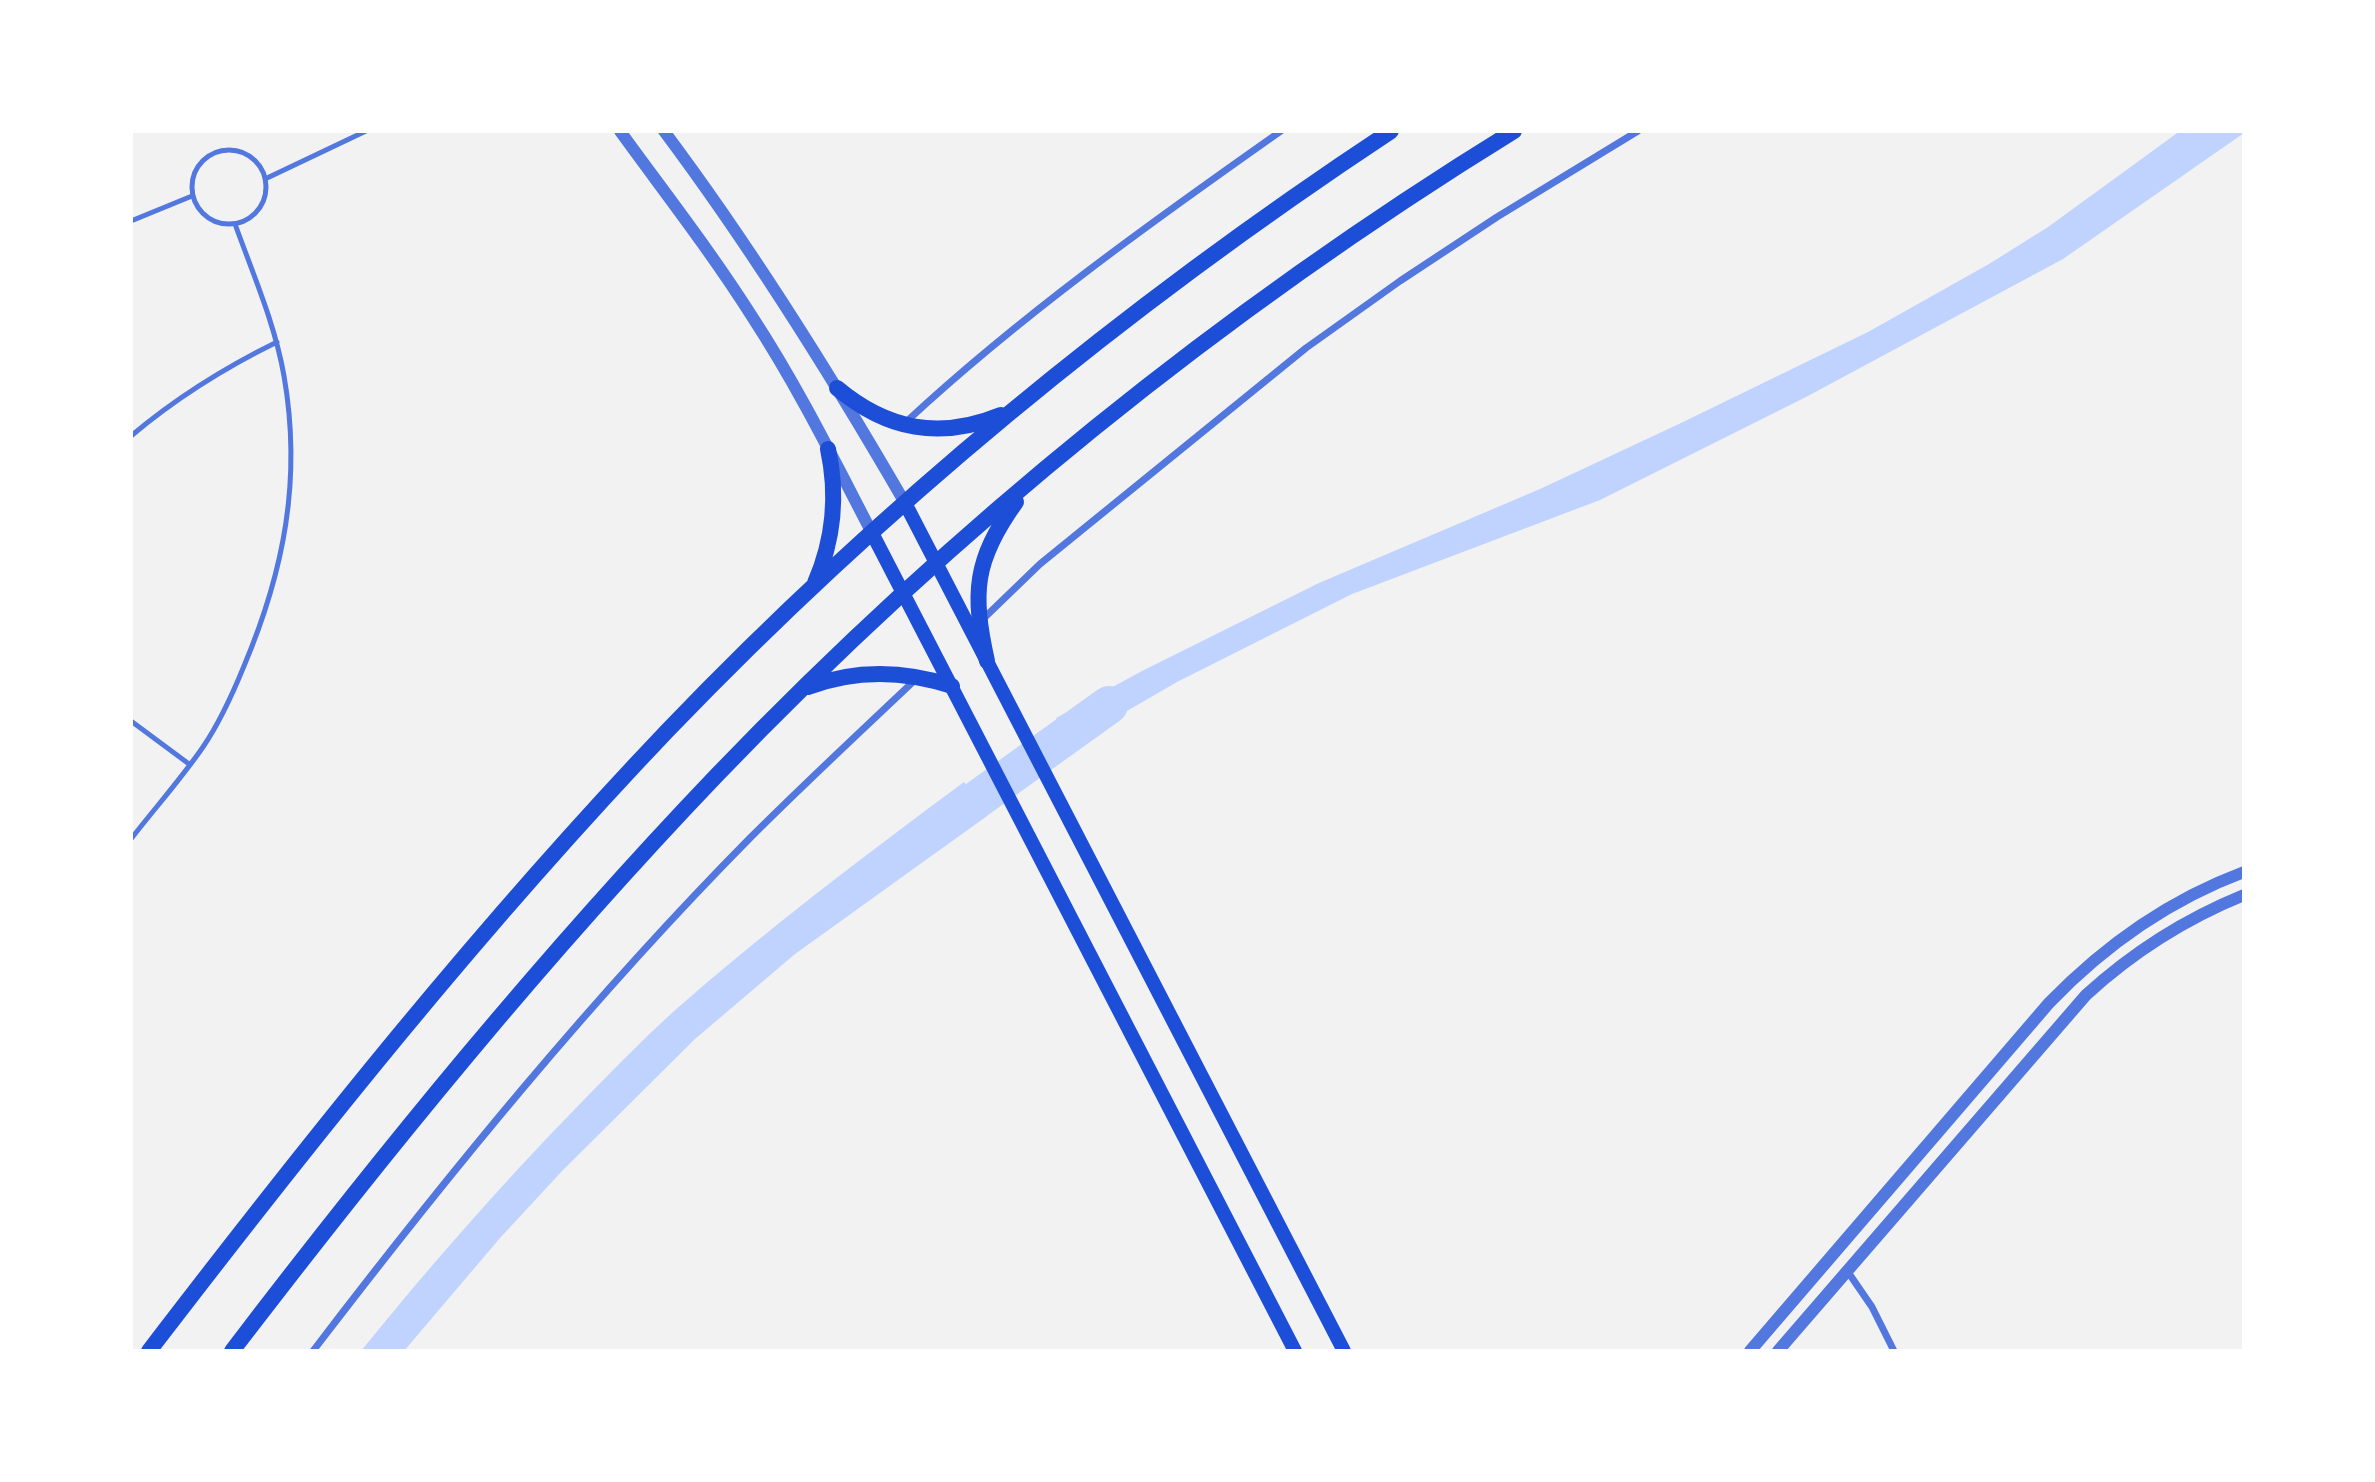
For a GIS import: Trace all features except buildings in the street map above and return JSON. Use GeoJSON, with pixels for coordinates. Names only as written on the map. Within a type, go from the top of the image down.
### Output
{"type":"FeatureCollection","features":[{"type":"Feature","properties":{"kind":"main road"},"geometry":{"type":"LineString","coordinates":[[149,1351],[337,1111],[511,904],[661,738],[813,587],[905,503],[1035,392],[1230,242],[1391,131]]}},
{"type":"Feature","properties":{"kind":"main road"},"geometry":{"type":"LineString","coordinates":[[232,1351],[387,1153],[552,957],[666,829],[802,689],[903,593],[1031,481],[1174,366],[1268,295],[1364,228],[1514,131]]}},
{"type":"Feature","properties":{"kind":"main road"},"geometry":{"type":"LineString","coordinates":[[838,388],[868,411],[903,425],[940,429],[981,423],[1000,415],[1035,392]]}},
{"type":"Feature","properties":{"kind":"main road"},"geometry":{"type":"LineString","coordinates":[[813,587],[832,528],[834,488],[828,449]]}},
{"type":"Feature","properties":{"kind":"main road"},"geometry":{"type":"LineString","coordinates":[[987,661],[979,623],[978,586],[986,552],[1001,522],[1031,481]]}},
{"type":"Feature","properties":{"kind":"main road"},"geometry":{"type":"LineString","coordinates":[[905,503],[1344,1351]]}},
{"type":"Feature","properties":{"kind":"main road"},"geometry":{"type":"LineString","coordinates":[[872,533],[1295,1351]]}},
{"type":"Feature","properties":{"kind":"main road"},"geometry":{"type":"LineString","coordinates":[[802,689],[823,681],[857,674],[890,673],[952,686]]}},
{"type":"Feature","properties":{"kind":"street"},"geometry":{"type":"LineString","coordinates":[[620,131],[755,319],[805,404],[872,533]]}},
{"type":"Feature","properties":{"kind":"street"},"geometry":{"type":"LineString","coordinates":[[664,131],[750,251],[838,388],[905,503]]}},
{"type":"Feature","properties":{"kind":"street"},"geometry":{"type":"LineString","coordinates":[[903,425],[992,348],[1097,265],[1281,131]]}},
{"type":"Feature","properties":{"kind":"street"},"geometry":{"type":"LineString","coordinates":[[979,623],[1040,564],[1306,348],[1497,217],[1638,131]]}},
{"type":"Feature","properties":{"kind":"street"},"geometry":{"type":"LineString","coordinates":[[313,1351],[425,1207],[661,933],[750,838],[918,677]]}},
{"type":"Feature","properties":{"kind":"street"},"geometry":{"type":"LineString","coordinates":[[1750,1351],[2071,980],[2120,939],[2147,921],[2197,892],[2244,872]]}},
{"type":"Feature","properties":{"kind":"street"},"geometry":{"type":"LineString","coordinates":[[1778,1351],[2086,995],[2158,938],[2207,911],[2244,895]]}},
{"type":"Feature","properties":{"kind":"street"},"geometry":{"type":"LineString","coordinates":[[1847,1272],[1872,1307],[1894,1351]]}},
{"type":"Feature","properties":{"kind":"lane"},"geometry":{"type":"LineString","coordinates":[[265,179],[366,131]]}},
{"type":"Feature","properties":{"kind":"lane"},"geometry":{"type":"LineString","coordinates":[[225,150],[246,154],[262,169],[265,179],[264,201],[251,218],[235,224],[221,224],[211,220],[196,206],[192,196],[193,175],[198,165],[206,158],[225,150]]}},
{"type":"Feature","properties":{"kind":"lane"},"geometry":{"type":"LineString","coordinates":[[131,221],[192,196]]}},
{"type":"Feature","properties":{"kind":"lane"},"geometry":{"type":"LineString","coordinates":[[131,839],[204,746],[238,680],[267,606],[287,529],[292,452],[290,413],[277,342],[235,224]]}},
{"type":"Feature","properties":{"kind":"lane"},"geometry":{"type":"LineString","coordinates":[[131,436],[200,384],[277,342]]}},
{"type":"Feature","properties":{"kind":"lane"},"geometry":{"type":"LineString","coordinates":[[131,721],[189,764]]}},
{"type":"Feature","properties":{"kind":"water"},"geometry":{"type":"Polygon","coordinates":[[[2180,131],[2244,133],[2063,259],[1806,397],[1600,500],[1352,594],[1177,682],[1070,744],[1056,718],[1142,671],[1319,583],[1540,489],[1868,332],[1989,264],[2048,227],[2180,131]]]}},
{"type":"Feature","properties":{"kind":"water"},"geometry":{"type":"Polygon","coordinates":[[[964,782],[987,816],[795,954],[695,1039],[563,1170],[500,1238],[404,1351],[361,1351],[519,1167],[660,1024],[780,923],[964,782]]]}},
{"type":"Feature","properties":{"kind":"waterway"},"geometry":{"type":"LineString","coordinates":[[933,831],[1109,705]]}}]}
